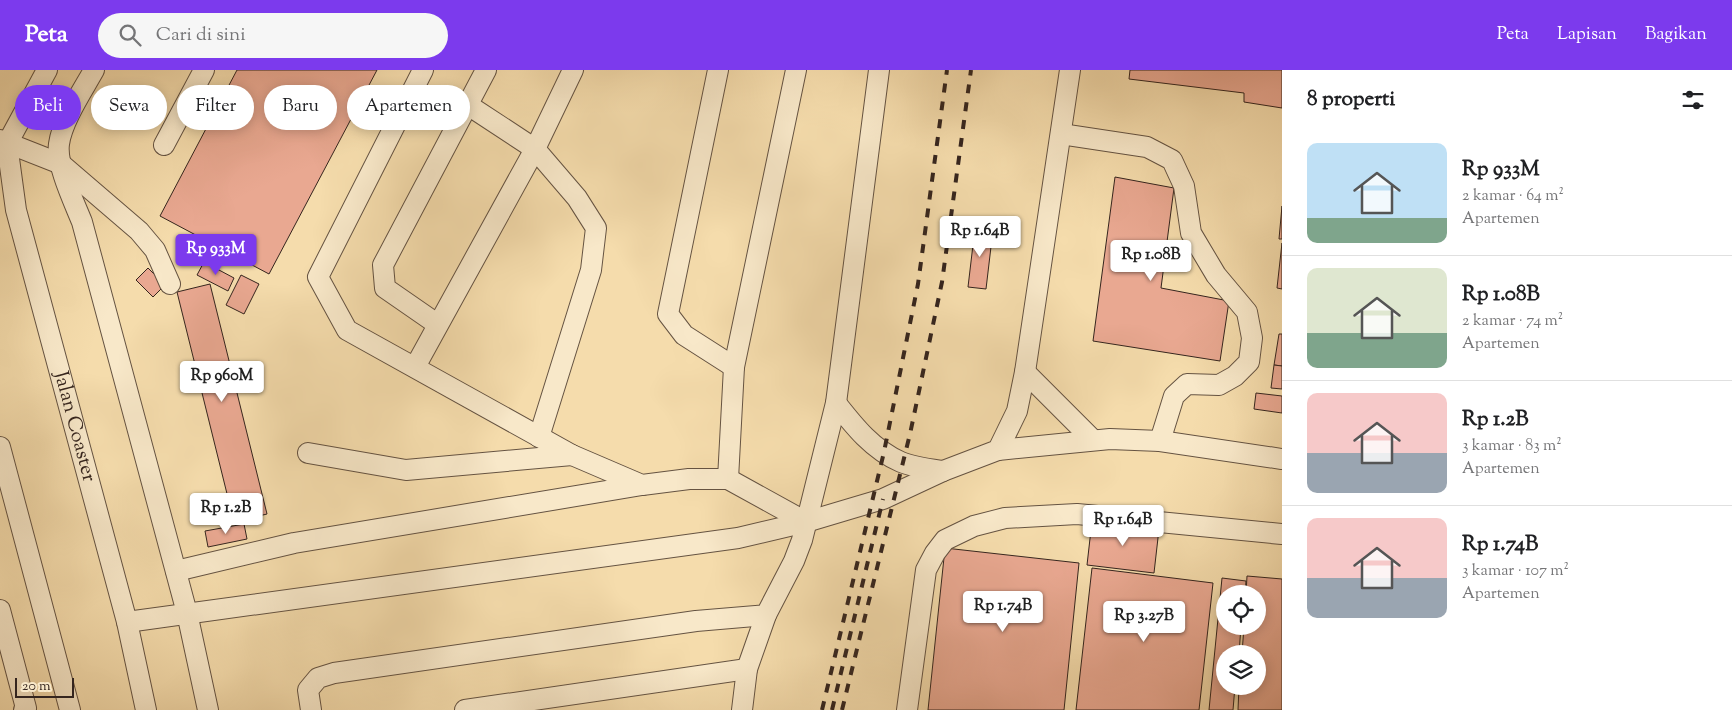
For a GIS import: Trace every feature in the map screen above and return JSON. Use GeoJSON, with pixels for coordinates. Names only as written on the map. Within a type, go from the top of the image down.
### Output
{"type":"FeatureCollection","features":[{"type":"Feature","properties":{"kind":"lane"},"geometry":{"type":"LineString","coordinates":[[47,70],[4,142],[61,164],[140,231],[155,250],[170,284]]}},
{"type":"Feature","properties":{"kind":"lane"},"geometry":{"type":"LineString","coordinates":[[94,70],[65,126],[58,144],[61,164],[82,222],[176,571],[208,710]]}},
{"type":"Feature","properties":{"kind":"lane"},"geometry":{"type":"LineString","coordinates":[[164,145],[204,70]]}},
{"type":"Feature","properties":{"kind":"lane"},"geometry":{"type":"LineString","coordinates":[[423,70],[318,277],[347,330],[572,455],[642,485]]}},
{"type":"Feature","properties":{"kind":"lane"},"geometry":{"type":"LineString","coordinates":[[470,101],[486,70]]}},
{"type":"Feature","properties":{"kind":"lane"},"geometry":{"type":"LineString","coordinates":[[415,367],[535,149],[574,70]]}},
{"type":"Feature","properties":{"kind":"lane"},"geometry":{"type":"LineString","coordinates":[[718,70],[668,314],[684,335],[734,367]]}},
{"type":"Feature","properties":{"kind":"lane"},"geometry":{"type":"LineString","coordinates":[[728,479],[734,367],[796,70]]}},
{"type":"Feature","properties":{"kind":"lane"},"geometry":{"type":"LineString","coordinates":[[742,710],[747,669],[766,615],[794,561],[806,522],[836,403],[879,70]]}},
{"type":"Feature","properties":{"kind":"lane"},"geometry":{"type":"LineString","coordinates":[[998,450],[1017,411],[1025,372],[1070,70]]}},
{"type":"Feature","properties":{"kind":"lane"},"geometry":{"type":"LineString","coordinates":[[470,106],[535,149],[577,198],[596,228],[591,270],[539,437]]}},
{"type":"Feature","properties":{"kind":"lane"},"geometry":{"type":"LineString","coordinates":[[438,324],[386,288],[383,265],[455,130]]}},
{"type":"Feature","properties":{"kind":"lane"},"geometry":{"type":"LineString","coordinates":[[1061,134],[1147,148],[1172,160],[1184,186],[1191,233],[1216,275],[1247,312],[1252,338],[1248,362],[1235,376],[1219,386],[1187,384],[1174,396],[1160,441]]}},
{"type":"Feature","properties":{"kind":"lane","name":"Jalan Coaster"},"geometry":{"type":"LineString","coordinates":[[4,142],[19,220],[127,622],[146,710]]}},
{"type":"Feature","properties":{"kind":"lane"},"geometry":{"type":"LineString","coordinates":[[1025,372],[1093,440]]}},
{"type":"Feature","properties":{"kind":"lane"},"geometry":{"type":"LineString","coordinates":[[836,403],[858,431],[893,458],[902,463],[942,471]]}},
{"type":"Feature","properties":{"kind":"lane"},"geometry":{"type":"LineString","coordinates":[[127,622],[738,538],[806,522],[895,495],[942,471],[998,450],[1093,440],[1160,441],[1282,459]]}},
{"type":"Feature","properties":{"kind":"lane"},"geometry":{"type":"LineString","coordinates":[[0,446],[70,710]]}},
{"type":"Feature","properties":{"kind":"lane"},"geometry":{"type":"LineString","coordinates":[[308,453],[406,470],[572,455]]}},
{"type":"Feature","properties":{"kind":"lane"},"geometry":{"type":"LineString","coordinates":[[176,571],[294,542],[642,485],[689,480],[728,479],[806,522]]}},
{"type":"Feature","properties":{"kind":"lane"},"geometry":{"type":"LineString","coordinates":[[907,710],[926,570],[945,540],[974,526],[1005,518],[1077,514],[1282,534]]}},
{"type":"Feature","properties":{"kind":"lane"},"geometry":{"type":"LineString","coordinates":[[0,610],[25,709]]}},
{"type":"Feature","properties":{"kind":"lane"},"geometry":{"type":"LineString","coordinates":[[311,710],[308,690],[318,678],[334,672],[696,621],[766,615]]}},
{"type":"Feature","properties":{"kind":"lane"},"geometry":{"type":"LineString","coordinates":[[465,710],[747,669]]}},
{"type":"Feature","properties":{"kind":"building"},"geometry":{"type":"Polygon","coordinates":[[[237,70],[377,70],[369,85],[347,85],[347,127],[269,274],[160,216],[205,130],[254,130],[254,85],[229,85],[237,70]]]}},
{"type":"Feature","properties":{"kind":"building"},"geometry":{"type":"Polygon","coordinates":[[[1130,70],[1282,70],[1282,108],[1244,102],[1244,93],[1129,79],[1130,70]]]}},
{"type":"Feature","properties":{"kind":"building"},"geometry":{"type":"Polygon","coordinates":[[[1115,177],[1174,188],[1161,288],[1229,301],[1220,361],[1093,341],[1115,177]]]}},
{"type":"Feature","properties":{"kind":"building"},"geometry":{"type":"Polygon","coordinates":[[[1282,206],[1282,239],[1279,239],[1282,206]]]}},
{"type":"Feature","properties":{"kind":"building"},"geometry":{"type":"Polygon","coordinates":[[[975,228],[993,230],[986,289],[968,287],[975,228]]]}},
{"type":"Feature","properties":{"kind":"building"},"geometry":{"type":"Polygon","coordinates":[[[1282,243],[1282,289],[1277,288],[1282,243]]]}},
{"type":"Feature","properties":{"kind":"building"},"geometry":{"type":"Polygon","coordinates":[[[204,262],[234,278],[228,291],[197,275],[204,262]]]}},
{"type":"Feature","properties":{"kind":"building"},"geometry":{"type":"Polygon","coordinates":[[[148,268],[165,285],[153,297],[136,280],[148,268]]]}},
{"type":"Feature","properties":{"kind":"building"},"geometry":{"type":"Polygon","coordinates":[[[241,275],[259,284],[244,314],[226,305],[241,275]]]}},
{"type":"Feature","properties":{"kind":"building"},"geometry":{"type":"Polygon","coordinates":[[[210,284],[267,514],[234,522],[177,292],[210,284]]]}},
{"type":"Feature","properties":{"kind":"building"},"geometry":{"type":"Polygon","coordinates":[[[1279,334],[1282,334],[1282,366],[1274,365],[1279,334]]]}},
{"type":"Feature","properties":{"kind":"building"},"geometry":{"type":"Polygon","coordinates":[[[1274,365],[1282,366],[1282,389],[1271,388],[1274,365]]]}},
{"type":"Feature","properties":{"kind":"building"},"geometry":{"type":"Polygon","coordinates":[[[1256,393],[1282,396],[1282,413],[1254,409],[1256,393]]]}},
{"type":"Feature","properties":{"kind":"building"},"geometry":{"type":"Polygon","coordinates":[[[222,512],[223,521],[207,523],[205,514],[222,512]]]}},
{"type":"Feature","properties":{"kind":"building"},"geometry":{"type":"Polygon","coordinates":[[[1092,521],[1159,529],[1154,573],[1087,565],[1092,521]]]}},
{"type":"Feature","properties":{"kind":"building"},"geometry":{"type":"Polygon","coordinates":[[[244,524],[247,539],[208,547],[205,531],[244,524]]]}},
{"type":"Feature","properties":{"kind":"building"},"geometry":{"type":"Polygon","coordinates":[[[945,548],[1079,563],[1064,710],[928,710],[945,548]]]}},
{"type":"Feature","properties":{"kind":"building"},"geometry":{"type":"Polygon","coordinates":[[[1092,568],[1213,583],[1199,710],[1076,710],[1092,568]]]}},
{"type":"Feature","properties":{"kind":"building"},"geometry":{"type":"Polygon","coordinates":[[[1247,576],[1282,579],[1282,710],[1238,710],[1239,695],[1266,695],[1266,645],[1243,645],[1243,635],[1266,635],[1266,585],[1246,585],[1247,576]]]}},
{"type":"Feature","properties":{"kind":"building"},"geometry":{"type":"Polygon","coordinates":[[[1222,578],[1246,581],[1246,585],[1221,585],[1222,578]]]}},
{"type":"Feature","properties":{"kind":"building"},"geometry":{"type":"Polygon","coordinates":[[[1216,635],[1240,635],[1240,645],[1216,645],[1216,695],[1234,695],[1233,710],[1209,710],[1216,635]]]}},
{"type":"Feature","properties":{"kind":"railway"},"geometry":{"type":"LineString","coordinates":[[822,710],[884,452],[918,284],[947,70]]}},
{"type":"Feature","properties":{"kind":"railway"},"geometry":{"type":"LineString","coordinates":[[842,710],[910,434],[942,282],[971,70]]}},
{"type":"Feature","properties":{"kind":"railway"},"geometry":{"type":"LineString","coordinates":[[832,710],[883,499]]}}]}
